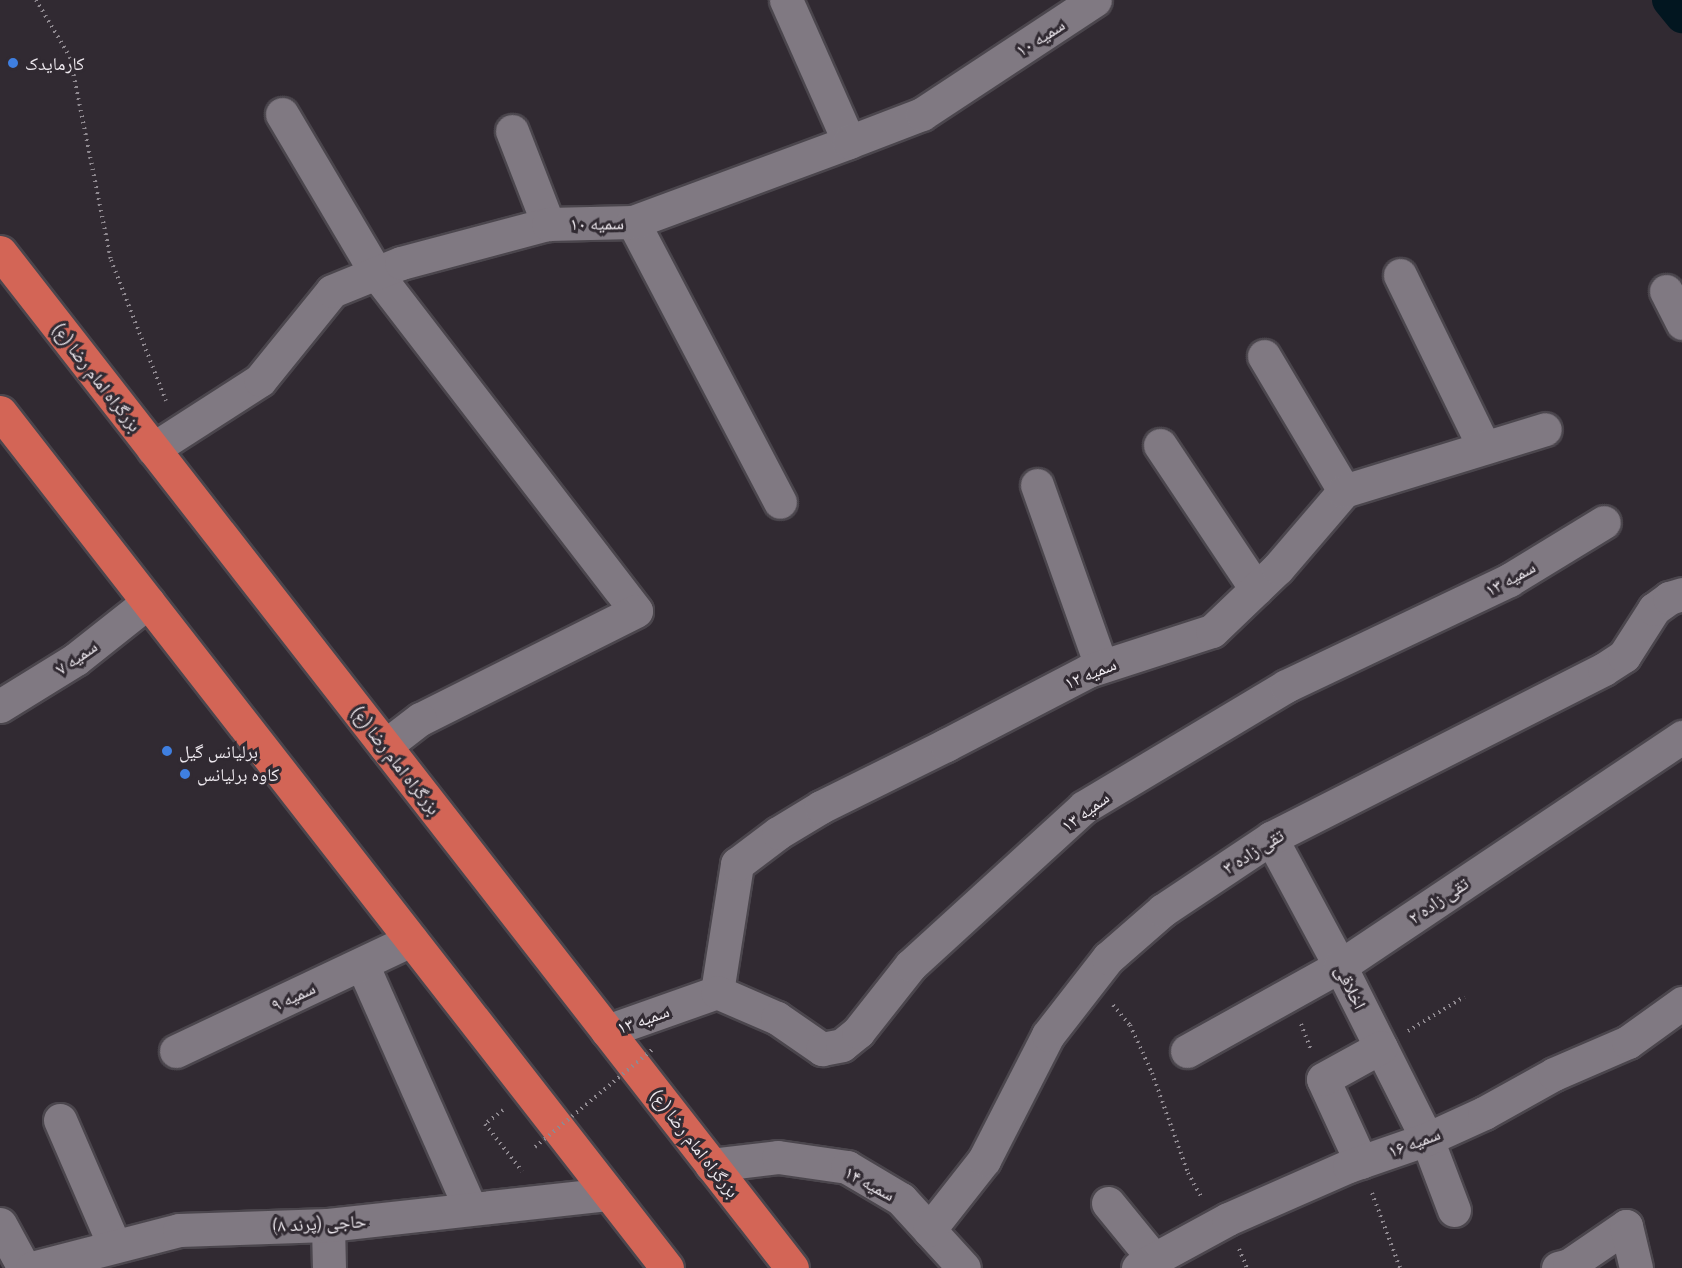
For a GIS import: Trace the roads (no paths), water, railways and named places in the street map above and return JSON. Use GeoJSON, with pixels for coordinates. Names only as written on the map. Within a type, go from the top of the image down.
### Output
{"type":"FeatureCollection","features":[{"type":"Feature","properties":{"kind":"highway","name":"بزرگراه امام رضا (ع)"},"geometry":{"type":"LineString","coordinates":[[0,252],[165,441],[385,746],[792,1268]]}},
{"type":"Feature","properties":{"kind":"highway"},"geometry":{"type":"LineString","coordinates":[[3,421],[148,602],[658,1257],[686,1268]]}},
{"type":"Feature","properties":{"kind":"street"},"geometry":{"type":"LineString","coordinates":[[786,0],[849,142]]}},
{"type":"Feature","properties":{"kind":"street","name":"سمیه ۱۰"},"geometry":{"type":"LineString","coordinates":[[165,441],[260,380],[332,291],[401,263],[548,224],[633,222],[849,142],[922,114],[1095,0]]}},
{"type":"Feature","properties":{"kind":"street"},"geometry":{"type":"LineString","coordinates":[[282,114],[376,273],[636,611],[420,719],[385,746]]}},
{"type":"Feature","properties":{"kind":"street"},"geometry":{"type":"LineString","coordinates":[[512,131],[548,224]]}},
{"type":"Feature","properties":{"kind":"street"},"geometry":{"type":"LineString","coordinates":[[633,222],[780,501]]}},
{"type":"Feature","properties":{"kind":"street"},"geometry":{"type":"LineString","coordinates":[[1400,275],[1484,447]]}},
{"type":"Feature","properties":{"kind":"street"},"geometry":{"type":"LineString","coordinates":[[1666,291],[1682,322]]}},
{"type":"Feature","properties":{"kind":"street"},"geometry":{"type":"LineString","coordinates":[[1264,356],[1344,491],[1545,429]]}},
{"type":"Feature","properties":{"kind":"street"},"geometry":{"type":"LineString","coordinates":[[1160,445],[1256,590]]}},
{"type":"Feature","properties":{"kind":"street"},"geometry":{"type":"LineString","coordinates":[[1037,485],[1101,666]]}},
{"type":"Feature","properties":{"kind":"street","name":"سمیه ۱۲"},"geometry":{"type":"LineString","coordinates":[[717,992],[737,864],[778,833],[821,807],[946,746],[1088,671],[1212,631],[1278,568],[1344,491]]}},
{"type":"Feature","properties":{"kind":"street","name":"سمیه ۱۳"},"geometry":{"type":"LineString","coordinates":[[607,1031],[717,992],[777,1018],[822,1049],[842,1045],[858,1032],[911,965],[1084,807],[1286,686],[1509,580],[1604,522]]}},
{"type":"Feature","properties":{"kind":"street","name":"تقی زاده ۳"},"geometry":{"type":"LineString","coordinates":[[929,1230],[984,1160],[1048,1035],[1108,958],[1163,910],[1271,838],[1604,669],[1624,656],[1654,609],[1669,598],[1682,594]]}},
{"type":"Feature","properties":{"kind":"street","name":"سمیه ۷"},"geometry":{"type":"LineString","coordinates":[[0,706],[76,659],[148,602]]}},
{"type":"Feature","properties":{"kind":"street","name":"تقی زاده ۲"},"geometry":{"type":"LineString","coordinates":[[1187,1051],[1340,966],[1682,737]]}},
{"type":"Feature","properties":{"kind":"street","name":"اخلاقی"},"geometry":{"type":"LineString","coordinates":[[1271,838],[1340,966],[1427,1138],[1454,1210]]}},
{"type":"Feature","properties":{"kind":"street","name":"سمیه ۹"},"geometry":{"type":"LineString","coordinates":[[176,1051],[411,940]]}},
{"type":"Feature","properties":{"kind":"street"},"geometry":{"type":"LineString","coordinates":[[362,964],[470,1208]]}},
{"type":"Feature","properties":{"kind":"street","name":"سمیه ۱۶"},"geometry":{"type":"LineString","coordinates":[[1145,1263],[1218,1225],[1361,1162],[1427,1138],[1484,1113],[1554,1074],[1628,1042],[1682,1003]]}},
{"type":"Feature","properties":{"kind":"street"},"geometry":{"type":"LineString","coordinates":[[1361,1162],[1323,1079],[1381,1047]]}},
{"type":"Feature","properties":{"kind":"street"},"geometry":{"type":"LineString","coordinates":[[60,1120],[114,1245]]}},
{"type":"Feature","properties":{"kind":"street","name":"سمیه ۱۴"},"geometry":{"type":"LineString","coordinates":[[711,1165],[778,1157],[847,1167],[901,1199],[963,1268]]}},
{"type":"Feature","properties":{"kind":"street","name":"حاجی (پرند ۸)"},"geometry":{"type":"LineString","coordinates":[[39,1267],[114,1245],[179,1230],[328,1225],[609,1194]]}},
{"type":"Feature","properties":{"kind":"street"},"geometry":{"type":"LineString","coordinates":[[1108,1203],[1145,1263]]}},
{"type":"Feature","properties":{"kind":"street"},"geometry":{"type":"LineString","coordinates":[[0,1224],[39,1267]]}},
{"type":"Feature","properties":{"kind":"street"},"geometry":{"type":"LineString","coordinates":[[328,1225],[330,1268]]}},
{"type":"Feature","properties":{"kind":"street"},"geometry":{"type":"LineString","coordinates":[[1558,1268],[1569,1265],[1626,1226],[1636,1268]]}},
{"type":"Feature","properties":{"kind":"waterway"},"geometry":{"type":"LineString","coordinates":[[1669,0],[1682,16]]}},
{"type":"Feature","properties":{"kind":"place","name":"کارمایدک"},"geometry":{"type":"Point","coordinates":[13,63]}},
{"type":"Feature","properties":{"kind":"place","name":"برلیانس گیل"},"geometry":{"type":"Point","coordinates":[167,751]}},
{"type":"Feature","properties":{"kind":"place","name":"کاوه برلیانس"},"geometry":{"type":"Point","coordinates":[185,774]}}]}
